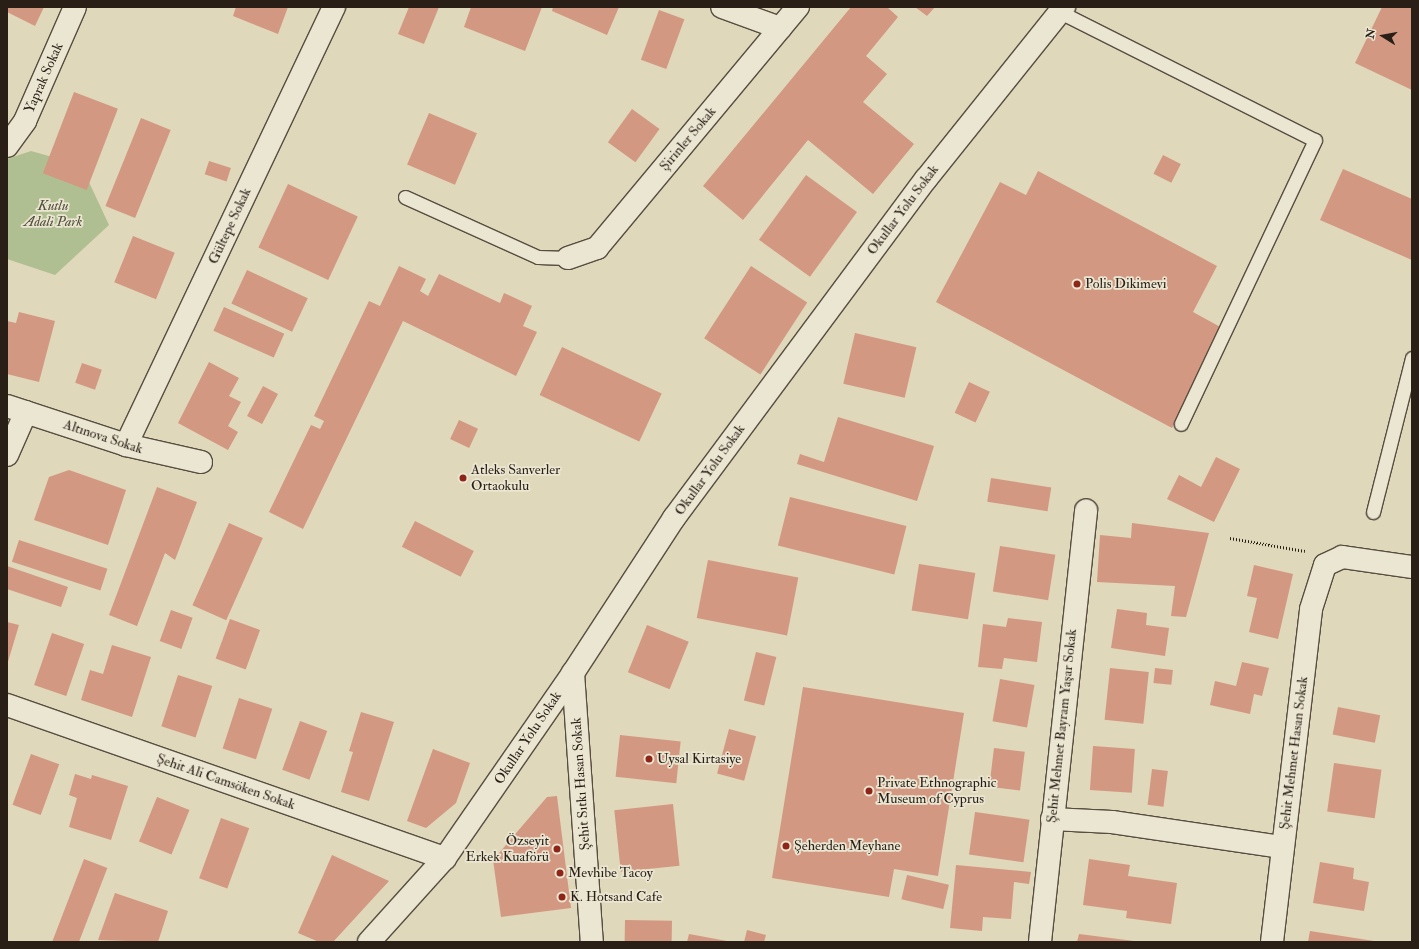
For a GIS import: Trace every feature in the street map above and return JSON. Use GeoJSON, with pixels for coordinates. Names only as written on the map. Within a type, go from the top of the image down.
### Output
{"type":"FeatureCollection","features":[{"type":"Feature","properties":{"kind":"street","name":"Yaprak Sokak"},"geometry":{"type":"LineString","coordinates":[[7,146],[25,121],[75,7]]}},
{"type":"Feature","properties":{"kind":"street","name":"Gültepe Sokak"},"geometry":{"type":"LineString","coordinates":[[126,445],[334,7]]}},
{"type":"Feature","properties":{"kind":"street"},"geometry":{"type":"LineString","coordinates":[[722,7],[780,28]]}},
{"type":"Feature","properties":{"kind":"street","name":"Şirinler Sokak"},"geometry":{"type":"LineString","coordinates":[[568,258],[597,248],[798,7]]}},
{"type":"Feature","properties":{"kind":"street","name":"Okullar Yolu Sokak"},"geometry":{"type":"LineString","coordinates":[[370,942],[445,858],[573,674],[674,518],[926,178],[1062,10]]}},
{"type":"Feature","properties":{"kind":"street","name":"Altınova Sokak"},"geometry":{"type":"LineString","coordinates":[[16,409],[126,445],[201,462]]}},
{"type":"Feature","properties":{"kind":"street"},"geometry":{"type":"LineString","coordinates":[[7,455],[16,409]]}},
{"type":"Feature","properties":{"kind":"street","name":"Şehit Mehmet Bayram Yaşar Sokak"},"geometry":{"type":"LineString","coordinates":[[1040,942],[1086,510]]}},
{"type":"Feature","properties":{"kind":"street"},"geometry":{"type":"LineString","coordinates":[[1325,565],[1342,557],[1412,567]]}},
{"type":"Feature","properties":{"kind":"street","name":"Şehit Mehmet Hasan Sokak"},"geometry":{"type":"LineString","coordinates":[[1272,942],[1311,609],[1325,565]]}},
{"type":"Feature","properties":{"kind":"street","name":"Şehit Sıtkı Hasan Sokak"},"geometry":{"type":"LineString","coordinates":[[573,674],[592,942]]}},
{"type":"Feature","properties":{"kind":"street","name":"Şehit Ali Camsöken Sokak"},"geometry":{"type":"LineString","coordinates":[[7,705],[445,858]]}},
{"type":"Feature","properties":{"kind":"street"},"geometry":{"type":"LineString","coordinates":[[1052,819],[1112,822],[1282,847]]}},
{"type":"Feature","properties":{"kind":"lane"},"geometry":{"type":"LineString","coordinates":[[1062,10],[1315,140],[1181,424]]}},
{"type":"Feature","properties":{"kind":"lane"},"geometry":{"type":"LineString","coordinates":[[405,197],[538,257],[568,258]]}},
{"type":"Feature","properties":{"kind":"lane"},"geometry":{"type":"LineString","coordinates":[[1373,512],[1412,358]]}},
{"type":"Feature","properties":{"kind":"path"},"geometry":{"type":"LineString","coordinates":[[1230,538],[1306,551],[1325,565]]}},
{"type":"Feature","properties":{"kind":"green space","name":"Kutlu Adali Park"},"geometry":{"type":"Polygon","coordinates":[[[31,151],[81,165],[109,225],[55,275],[7,259],[7,159],[31,151]]]}},
{"type":"Feature","properties":{"kind":"building"},"geometry":{"type":"Polygon","coordinates":[[[7,7],[44,7],[35,26],[7,12],[7,7]]]}},
{"type":"Feature","properties":{"kind":"building"},"geometry":{"type":"Polygon","coordinates":[[[236,7],[288,7],[278,34],[233,16],[236,7]]]}},
{"type":"Feature","properties":{"kind":"building"},"geometry":{"type":"Polygon","coordinates":[[[409,7],[439,7],[424,44],[398,34],[409,7]]]}},
{"type":"Feature","properties":{"kind":"building"},"geometry":{"type":"Polygon","coordinates":[[[471,7],[542,7],[525,51],[464,27],[471,7]]]}},
{"type":"Feature","properties":{"kind":"building"},"geometry":{"type":"Polygon","coordinates":[[[553,7],[619,7],[607,35],[552,11],[553,7]]]}},
{"type":"Feature","properties":{"kind":"building"},"geometry":{"type":"Polygon","coordinates":[[[851,7],[887,7],[898,17],[866,56],[887,74],[863,102],[914,144],[873,194],[808,140],[743,220],[703,186],[851,7]]]}},
{"type":"Feature","properties":{"kind":"building"},"geometry":{"type":"Polygon","coordinates":[[[915,7],[935,7],[927,16],[915,7]]]}},
{"type":"Feature","properties":{"kind":"building"},"geometry":{"type":"Polygon","coordinates":[[[1382,7],[1412,7],[1412,90],[1355,63],[1382,7]]]}},
{"type":"Feature","properties":{"kind":"building"},"geometry":{"type":"Polygon","coordinates":[[[659,10],[684,19],[666,69],[641,60],[659,10]]]}},
{"type":"Feature","properties":{"kind":"building"},"geometry":{"type":"Polygon","coordinates":[[[74,92],[118,109],[87,190],[43,173],[74,92]]]}},
{"type":"Feature","properties":{"kind":"building"},"geometry":{"type":"Polygon","coordinates":[[[632,109],[660,129],[635,162],[608,142],[632,109]]]}},
{"type":"Feature","properties":{"kind":"building"},"geometry":{"type":"Polygon","coordinates":[[[429,113],[477,133],[455,185],[407,165],[429,113]]]}},
{"type":"Feature","properties":{"kind":"building"},"geometry":{"type":"Polygon","coordinates":[[[141,118],[171,130],[135,218],[105,206],[141,118]]]}},
{"type":"Feature","properties":{"kind":"building"},"geometry":{"type":"Polygon","coordinates":[[[1163,155],[1181,164],[1171,183],[1153,174],[1163,155]]]}},
{"type":"Feature","properties":{"kind":"building"},"geometry":{"type":"Polygon","coordinates":[[[209,161],[231,168],[227,181],[205,174],[209,161]]]}},
{"type":"Feature","properties":{"kind":"building"},"geometry":{"type":"Polygon","coordinates":[[[1343,169],[1412,199],[1412,260],[1320,220],[1343,169]]]}},
{"type":"Feature","properties":{"kind":"building","name":"Polis Dikimevi"},"geometry":{"type":"Polygon","coordinates":[[[1038,171],[1217,266],[1193,312],[1224,329],[1172,428],[936,302],[1000,182],[1026,195],[1038,171]]]}},
{"type":"Feature","properties":{"kind":"building"},"geometry":{"type":"Polygon","coordinates":[[[806,175],[857,212],[810,277],[759,240],[806,175]]]}},
{"type":"Feature","properties":{"kind":"building"},"geometry":{"type":"Polygon","coordinates":[[[288,184],[358,217],[328,280],[258,247],[288,184]]]}},
{"type":"Feature","properties":{"kind":"building"},"geometry":{"type":"Polygon","coordinates":[[[133,236],[175,253],[156,299],[114,282],[133,236]]]}},
{"type":"Feature","properties":{"kind":"building"},"geometry":{"type":"Polygon","coordinates":[[[399,266],[426,279],[420,291],[428,296],[439,274],[500,303],[504,293],[532,306],[523,326],[537,332],[516,376],[403,321],[303,529],[269,512],[311,425],[320,429],[324,421],[314,416],[369,301],[380,306],[399,266]]]}},
{"type":"Feature","properties":{"kind":"building"},"geometry":{"type":"Polygon","coordinates":[[[751,266],[807,302],[760,375],[704,338],[751,266]]]}},
{"type":"Feature","properties":{"kind":"building"},"geometry":{"type":"Polygon","coordinates":[[[247,270],[308,298],[292,332],[231,304],[247,270]]]}},
{"type":"Feature","properties":{"kind":"building"},"geometry":{"type":"Polygon","coordinates":[[[224,307],[284,334],[274,358],[213,331],[224,307]]]}},
{"type":"Feature","properties":{"kind":"building"},"geometry":{"type":"Polygon","coordinates":[[[19,312],[55,321],[39,382],[7,374],[7,321],[16,323],[19,312]]]}},
{"type":"Feature","properties":{"kind":"building"},"geometry":{"type":"Polygon","coordinates":[[[855,333],[916,347],[905,398],[843,384],[855,333]]]}},
{"type":"Feature","properties":{"kind":"building"},"geometry":{"type":"Polygon","coordinates":[[[562,347],[662,393],[639,442],[540,395],[562,347]]]}},
{"type":"Feature","properties":{"kind":"building"},"geometry":{"type":"Polygon","coordinates":[[[209,362],[239,378],[229,396],[241,402],[228,426],[238,432],[228,450],[178,423],[209,362]]]}},
{"type":"Feature","properties":{"kind":"building"},"geometry":{"type":"Polygon","coordinates":[[[82,363],[102,370],[95,390],[75,383],[82,363]]]}},
{"type":"Feature","properties":{"kind":"building"},"geometry":{"type":"Polygon","coordinates":[[[969,382],[990,392],[975,423],[955,413],[969,382]]]}},
{"type":"Feature","properties":{"kind":"building"},"geometry":{"type":"Polygon","coordinates":[[[263,386],[278,394],[262,424],[247,416],[263,386]]]}},
{"type":"Feature","properties":{"kind":"building"},"geometry":{"type":"Polygon","coordinates":[[[838,417],[934,446],[917,501],[797,464],[800,454],[824,462],[838,417]]]}},
{"type":"Feature","properties":{"kind":"building"},"geometry":{"type":"Polygon","coordinates":[[[459,420],[478,429],[469,448],[450,439],[459,420]]]}},
{"type":"Feature","properties":{"kind":"building"},"geometry":{"type":"Polygon","coordinates":[[[1216,457],[1240,469],[1214,522],[1167,499],[1179,475],[1201,487],[1216,457]]]}},
{"type":"Feature","properties":{"kind":"building"},"geometry":{"type":"Polygon","coordinates":[[[69,470],[126,490],[108,545],[34,520],[49,477],[69,470]]]}},
{"type":"Feature","properties":{"kind":"building"},"geometry":{"type":"Polygon","coordinates":[[[991,478],[1051,488],[1047,511],[987,502],[991,478]]]}},
{"type":"Feature","properties":{"kind":"building"},"geometry":{"type":"Polygon","coordinates":[[[157,487],[197,502],[175,560],[165,553],[137,626],[109,615],[157,487]]]}},
{"type":"Feature","properties":{"kind":"building"},"geometry":{"type":"Polygon","coordinates":[[[790,497],[906,526],[894,575],[778,546],[790,497]]]}},
{"type":"Feature","properties":{"kind":"building"},"geometry":{"type":"Polygon","coordinates":[[[415,521],[474,551],[461,577],[402,547],[415,521]]]}},
{"type":"Feature","properties":{"kind":"building"},"geometry":{"type":"Polygon","coordinates":[[[229,523],[263,538],[226,620],[192,605],[229,523]]]}},
{"type":"Feature","properties":{"kind":"building"},"geometry":{"type":"Polygon","coordinates":[[[1132,523],[1209,533],[1186,617],[1171,616],[1175,586],[1097,582],[1100,535],[1131,538],[1132,523]]]}},
{"type":"Feature","properties":{"kind":"building"},"geometry":{"type":"Polygon","coordinates":[[[19,540],[107,569],[100,591],[12,562],[19,540]]]}},
{"type":"Feature","properties":{"kind":"building"},"geometry":{"type":"Polygon","coordinates":[[[1000,546],[1055,555],[1048,600],[993,591],[1000,546]]]}},
{"type":"Feature","properties":{"kind":"building"},"geometry":{"type":"Polygon","coordinates":[[[708,560],[798,578],[787,635],[697,618],[708,560]]]}},
{"type":"Feature","properties":{"kind":"building"},"geometry":{"type":"Polygon","coordinates":[[[919,564],[975,573],[968,619],[912,610],[919,564]]]}},
{"type":"Feature","properties":{"kind":"building"},"geometry":{"type":"Polygon","coordinates":[[[1254,565],[1293,574],[1278,639],[1249,632],[1257,598],[1247,596],[1254,565]]]}},
{"type":"Feature","properties":{"kind":"building"},"geometry":{"type":"Polygon","coordinates":[[[7,566],[68,587],[61,607],[7,589],[7,566]]]}},
{"type":"Feature","properties":{"kind":"building"},"geometry":{"type":"Polygon","coordinates":[[[1117,609],[1147,613],[1146,625],[1169,628],[1165,656],[1111,648],[1117,609]]]}},
{"type":"Feature","properties":{"kind":"building"},"geometry":{"type":"Polygon","coordinates":[[[171,610],[193,618],[181,649],[160,641],[171,610]]]}},
{"type":"Feature","properties":{"kind":"building"},"geometry":{"type":"Polygon","coordinates":[[[1008,618],[1042,622],[1037,662],[1004,658],[1002,669],[978,667],[983,624],[1006,627],[1008,618]]]}},
{"type":"Feature","properties":{"kind":"building"},"geometry":{"type":"Polygon","coordinates":[[[230,619],[260,630],[246,669],[216,658],[230,619]]]}},
{"type":"Feature","properties":{"kind":"building"},"geometry":{"type":"Polygon","coordinates":[[[7,622],[19,625],[7,665],[7,622]]]}},
{"type":"Feature","properties":{"kind":"building"},"geometry":{"type":"Polygon","coordinates":[[[647,625],[689,642],[670,689],[628,672],[647,625]]]}},
{"type":"Feature","properties":{"kind":"building"},"geometry":{"type":"Polygon","coordinates":[[[52,633],[84,644],[66,696],[34,685],[52,633]]]}},
{"type":"Feature","properties":{"kind":"building"},"geometry":{"type":"Polygon","coordinates":[[[112,645],[151,657],[132,717],[81,700],[90,670],[103,674],[112,645]]]}},
{"type":"Feature","properties":{"kind":"building"},"geometry":{"type":"Polygon","coordinates":[[[756,652],[776,657],[764,706],[744,701],[756,652]]]}},
{"type":"Feature","properties":{"kind":"building"},"geometry":{"type":"Polygon","coordinates":[[[1242,662],[1269,668],[1262,696],[1254,694],[1250,714],[1210,705],[1215,681],[1236,686],[1242,662]]]}},
{"type":"Feature","properties":{"kind":"building"},"geometry":{"type":"Polygon","coordinates":[[[1110,668],[1149,672],[1143,724],[1105,720],[1110,668]]]}},
{"type":"Feature","properties":{"kind":"building"},"geometry":{"type":"Polygon","coordinates":[[[1155,668],[1173,670],[1171,685],[1153,683],[1155,668]]]}},
{"type":"Feature","properties":{"kind":"building"},"geometry":{"type":"Polygon","coordinates":[[[178,675],[212,686],[196,737],[161,726],[178,675]]]}},
{"type":"Feature","properties":{"kind":"building"},"geometry":{"type":"Polygon","coordinates":[[[1000,679],[1034,685],[1027,727],[993,721],[1000,679]]]}},
{"type":"Feature","properties":{"kind":"building","name":"Private Ethnographic Museum of Cyprus"},"geometry":{"type":"Polygon","coordinates":[[[803,687],[964,713],[938,876],[894,869],[889,897],[772,878],[803,687]]]}},
{"type":"Feature","properties":{"kind":"building"},"geometry":{"type":"Polygon","coordinates":[[[239,698],[272,709],[256,759],[223,748],[239,698]]]}},
{"type":"Feature","properties":{"kind":"building"},"geometry":{"type":"Polygon","coordinates":[[[1338,707],[1380,715],[1375,743],[1333,734],[1338,707]]]}},
{"type":"Feature","properties":{"kind":"building"},"geometry":{"type":"Polygon","coordinates":[[[361,712],[394,722],[369,801],[341,792],[353,752],[349,751],[361,712]]]}},
{"type":"Feature","properties":{"kind":"building"},"geometry":{"type":"Polygon","coordinates":[[[300,721],[327,731],[309,780],[282,770],[300,721]]]}},
{"type":"Feature","properties":{"kind":"building"},"geometry":{"type":"Polygon","coordinates":[[[729,729],[756,736],[744,781],[717,773],[729,729]]]}},
{"type":"Feature","properties":{"kind":"building","name":"Uysal Kirtasiye"},"geometry":{"type":"Polygon","coordinates":[[[620,735],[681,741],[676,783],[616,777],[620,735]]]}},
{"type":"Feature","properties":{"kind":"building"},"geometry":{"type":"Polygon","coordinates":[[[1093,746],[1135,749],[1132,793],[1090,790],[1093,746]]]}},
{"type":"Feature","properties":{"kind":"building"},"geometry":{"type":"Polygon","coordinates":[[[994,748],[1025,752],[1020,790],[989,787],[994,748]]]}},
{"type":"Feature","properties":{"kind":"building"},"geometry":{"type":"Polygon","coordinates":[[[433,749],[470,763],[456,803],[426,828],[407,821],[433,749]]]}},
{"type":"Feature","properties":{"kind":"building"},"geometry":{"type":"Polygon","coordinates":[[[31,754],[59,764],[41,815],[13,805],[31,754]]]}},
{"type":"Feature","properties":{"kind":"building"},"geometry":{"type":"Polygon","coordinates":[[[1334,763],[1382,770],[1375,818],[1327,812],[1334,763]]]}},
{"type":"Feature","properties":{"kind":"building"},"geometry":{"type":"Polygon","coordinates":[[[1152,769],[1168,771],[1163,807],[1148,805],[1152,769]]]}},
{"type":"Feature","properties":{"kind":"building"},"geometry":{"type":"Polygon","coordinates":[[[75,774],[91,779],[92,775],[128,786],[111,840],[69,827],[77,798],[69,795],[75,774]]]}},
{"type":"Feature","properties":{"kind":"building"},"geometry":{"type":"Polygon","coordinates":[[[557,796],[571,908],[501,917],[493,860],[547,797],[557,796]]]}},
{"type":"Feature","properties":{"kind":"building"},"geometry":{"type":"Polygon","coordinates":[[[157,797],[189,810],[171,855],[139,842],[157,797]]]}},
{"type":"Feature","properties":{"kind":"building"},"geometry":{"type":"Polygon","coordinates":[[[673,804],[679,866],[621,872],[614,810],[673,804]]]}},
{"type":"Feature","properties":{"kind":"building"},"geometry":{"type":"Polygon","coordinates":[[[975,812],[1029,820],[1023,862],[969,855],[975,812]]]}},
{"type":"Feature","properties":{"kind":"building"},"geometry":{"type":"Polygon","coordinates":[[[221,818],[249,828],[227,888],[199,878],[221,818]]]}},
{"type":"Feature","properties":{"kind":"building"},"geometry":{"type":"Polygon","coordinates":[[[332,855],[389,881],[333,942],[319,942],[298,933],[332,855]]]}},
{"type":"Feature","properties":{"kind":"building"},"geometry":{"type":"Polygon","coordinates":[[[84,859],[107,868],[79,942],[52,942],[84,859]]]}},
{"type":"Feature","properties":{"kind":"building"},"geometry":{"type":"Polygon","coordinates":[[[1089,859],[1130,865],[1128,876],[1177,883],[1171,924],[1126,918],[1127,911],[1083,905],[1089,859]]]}},
{"type":"Feature","properties":{"kind":"building"},"geometry":{"type":"Polygon","coordinates":[[[1320,862],[1354,868],[1353,879],[1369,882],[1364,911],[1313,903],[1320,862]]]}},
{"type":"Feature","properties":{"kind":"building"},"geometry":{"type":"Polygon","coordinates":[[[956,865],[1031,872],[1029,884],[1014,882],[1011,919],[983,917],[982,931],[950,928],[956,865]]]}},
{"type":"Feature","properties":{"kind":"building"},"geometry":{"type":"Polygon","coordinates":[[[907,875],[949,885],[943,909],[901,899],[907,875]]]}},
{"type":"Feature","properties":{"kind":"building"},"geometry":{"type":"Polygon","coordinates":[[[115,893],[168,911],[158,942],[98,940],[115,893]]]}},
{"type":"Feature","properties":{"kind":"building"},"geometry":{"type":"Polygon","coordinates":[[[625,920],[672,921],[672,942],[625,942],[625,920]]]}},
{"type":"Feature","properties":{"kind":"building"},"geometry":{"type":"Polygon","coordinates":[[[747,930],[766,935],[764,942],[744,942],[747,930]]]}},
{"type":"Feature","properties":{"kind":"building"},"geometry":{"type":"Polygon","coordinates":[[[1310,931],[1374,941],[1308,942],[1310,931]]]}},
{"type":"Feature","properties":{"kind":"building"},"geometry":{"type":"Polygon","coordinates":[[[689,934],[727,941],[727,942],[687,942],[689,934]]]}},
{"type":"Feature","properties":{"kind":"building"},"geometry":{"type":"Polygon","coordinates":[[[1079,934],[1134,941],[1134,942],[1077,942],[1079,934]]]}},
{"type":"Feature","properties":{"kind":"place","name":"Polis Dikimevi"},"geometry":{"type":"Point","coordinates":[1077,284]}},
{"type":"Feature","properties":{"kind":"place","name":"Atleks Sanverler Ortaokulu"},"geometry":{"type":"Point","coordinates":[463,478]}},
{"type":"Feature","properties":{"kind":"place","name":"Uysal Kirtasiye"},"geometry":{"type":"Point","coordinates":[649,759]}},
{"type":"Feature","properties":{"kind":"place","name":"Private Ethnographic Museum of Cyprus"},"geometry":{"type":"Point","coordinates":[869,791]}},
{"type":"Feature","properties":{"kind":"place","name":"Şeherden Meyhane"},"geometry":{"type":"Point","coordinates":[786,846]}},
{"type":"Feature","properties":{"kind":"place","name":"Özseyit Erkek Kuaförü"},"geometry":{"type":"Point","coordinates":[557,849]}},
{"type":"Feature","properties":{"kind":"place","name":"Mevhibe Tacoy"},"geometry":{"type":"Point","coordinates":[560,873]}},
{"type":"Feature","properties":{"kind":"place","name":"K. Hotsand Cafe"},"geometry":{"type":"Point","coordinates":[562,897]}}]}
